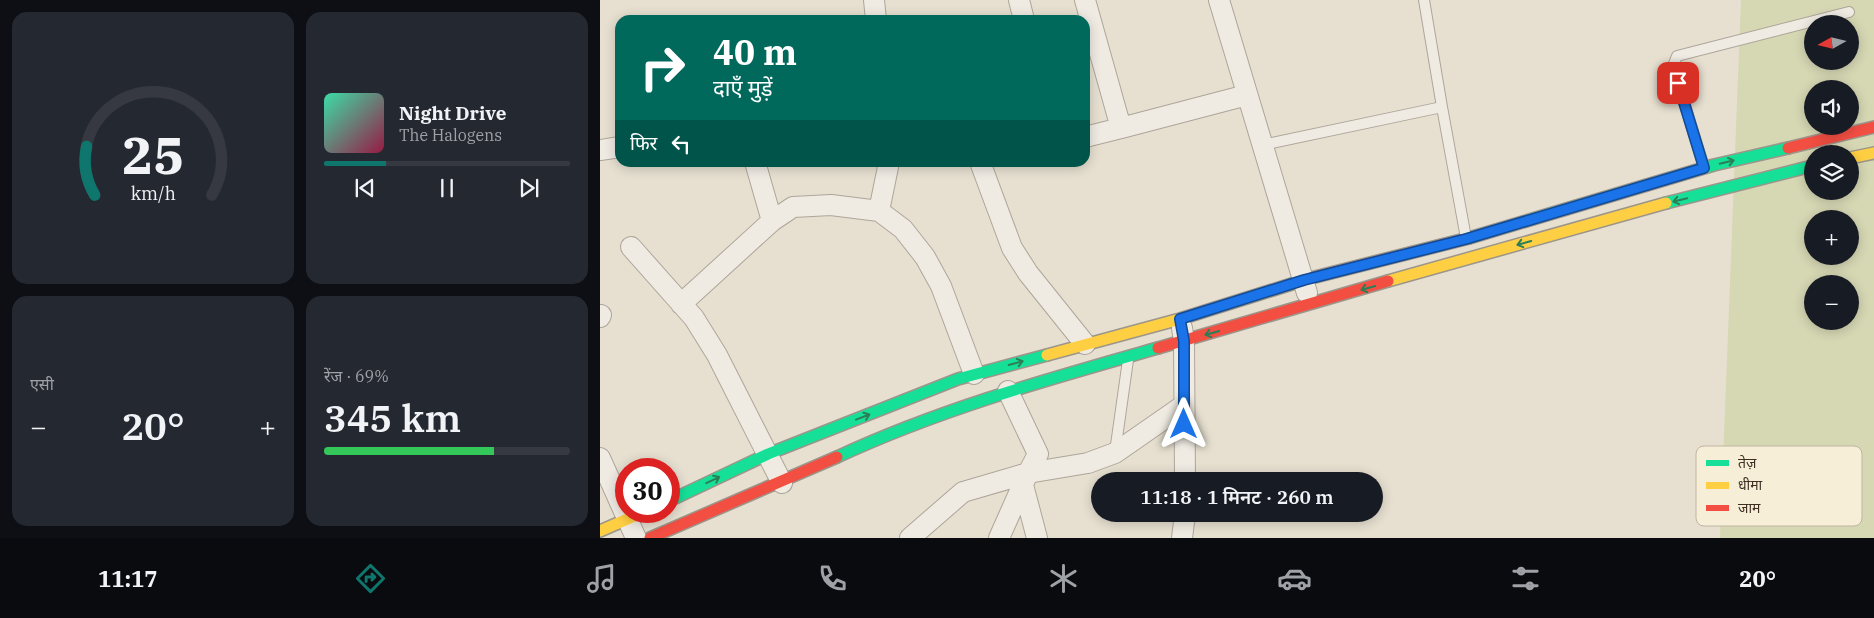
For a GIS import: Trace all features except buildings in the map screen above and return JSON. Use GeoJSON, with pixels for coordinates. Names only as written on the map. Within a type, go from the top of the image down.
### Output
{"type":"FeatureCollection","features":[{"type":"Feature","properties":{"kind":"main road"},"geometry":{"type":"LineString","coordinates":[[680,495],[768,454],[974,374],[1180,319],[1304,280],[1466,239],[1704,168],[1874,127]]}},
{"type":"Feature","properties":{"kind":"main road"},"geometry":{"type":"LineString","coordinates":[[1859,156],[1874,153]]}},
{"type":"Feature","properties":{"kind":"main road"},"geometry":{"type":"LineString","coordinates":[[650,538],[782,483],[881,437],[1008,391],[1611,217],[1804,168]]}},
{"type":"Feature","properties":{"kind":"main road"},"geometry":{"type":"LineString","coordinates":[[600,531],[618,523]]}},
{"type":"Feature","properties":{"kind":"street"},"geometry":{"type":"LineString","coordinates":[[874,0],[876,15]]}},
{"type":"Feature","properties":{"kind":"street"},"geometry":{"type":"LineString","coordinates":[[1019,0],[1023,15]]}},
{"type":"Feature","properties":{"kind":"street"},"geometry":{"type":"LineString","coordinates":[[1085,0],[1089,15]]}},
{"type":"Feature","properties":{"kind":"street"},"geometry":{"type":"LineString","coordinates":[[1219,0],[1304,280],[1309,304]]}},
{"type":"Feature","properties":{"kind":"street"},"geometry":{"type":"LineString","coordinates":[[1090,18],[1121,128]]}},
{"type":"Feature","properties":{"kind":"street"},"geometry":{"type":"LineString","coordinates":[[1090,136],[1247,95]]}},
{"type":"Feature","properties":{"kind":"street"},"geometry":{"type":"LineString","coordinates":[[600,150],[615,148]]}},
{"type":"Feature","properties":{"kind":"street"},"geometry":{"type":"LineString","coordinates":[[756,167],[772,221]]}},
{"type":"Feature","properties":{"kind":"street"},"geometry":{"type":"LineString","coordinates":[[879,211],[888,167]]}},
{"type":"Feature","properties":{"kind":"street"},"geometry":{"type":"LineString","coordinates":[[982,167],[1012,248],[1028,273],[1085,344]]}},
{"type":"Feature","properties":{"kind":"street"},"geometry":{"type":"LineString","coordinates":[[681,304],[772,221],[793,207],[831,205],[879,211],[903,229],[924,257],[941,286],[974,374]]}},
{"type":"Feature","properties":{"kind":"street"},"geometry":{"type":"LineString","coordinates":[[631,247],[694,318],[717,355],[782,483]]}},
{"type":"Feature","properties":{"kind":"street"},"geometry":{"type":"LineString","coordinates":[[1180,319],[1184,341],[1185,472]]}},
{"type":"Feature","properties":{"kind":"street"},"geometry":{"type":"LineString","coordinates":[[999,538],[1038,454],[1008,391]]}},
{"type":"Feature","properties":{"kind":"street"},"geometry":{"type":"LineString","coordinates":[[910,538],[963,492],[1088,463],[1115,453],[1184,405]]}},
{"type":"Feature","properties":{"kind":"street"},"geometry":{"type":"LineString","coordinates":[[600,458],[615,481]]}},
{"type":"Feature","properties":{"kind":"street"},"geometry":{"type":"LineString","coordinates":[[1025,479],[1037,538]]}},
{"type":"Feature","properties":{"kind":"street"},"geometry":{"type":"LineString","coordinates":[[1182,538],[1184,522]]}},
{"type":"Feature","properties":{"kind":"street"},"geometry":{"type":"LineString","coordinates":[[636,538],[637,523]]}},
{"type":"Feature","properties":{"kind":"lane"},"geometry":{"type":"LineString","coordinates":[[1424,0],[1466,239]]}},
{"type":"Feature","properties":{"kind":"lane"},"geometry":{"type":"LineString","coordinates":[[1704,168],[1673,66],[1677,56],[1848,12]]}},
{"type":"Feature","properties":{"kind":"lane"},"geometry":{"type":"LineString","coordinates":[[1262,146],[1442,108]]}},
{"type":"Feature","properties":{"kind":"lane"},"geometry":{"type":"LineString","coordinates":[[1115,453],[1128,356]]}},
{"type":"Feature","properties":{"kind":"green space"},"geometry":{"type":"Polygon","coordinates":[[[1741,0],[1874,0],[1874,538],[1720,538],[1720,526],[1862,526],[1862,446],[1724,446],[1741,0]]]}},
{"type":"Feature","properties":{"kind":"traffic: fast"},"geometry":{"type":"LineString","coordinates":[[1469,238],[1714,165],[1788,148]]}},
{"type":"Feature","properties":{"kind":"traffic: fast"},"geometry":{"type":"LineString","coordinates":[[1666,203],[1804,168]]}},
{"type":"Feature","properties":{"kind":"traffic: fast"},"geometry":{"type":"LineString","coordinates":[[837,457],[915,424],[995,396],[1158,348]]}},
{"type":"Feature","properties":{"kind":"traffic: fast"},"geometry":{"type":"LineString","coordinates":[[680,496],[768,454],[958,379],[1047,355]]}},
{"type":"Feature","properties":{"kind":"traffic: slow"},"geometry":{"type":"LineString","coordinates":[[1859,156],[1874,153]]}},
{"type":"Feature","properties":{"kind":"traffic: slow"},"geometry":{"type":"LineString","coordinates":[[1388,281],[1666,203]]}},
{"type":"Feature","properties":{"kind":"traffic: slow"},"geometry":{"type":"LineString","coordinates":[[1047,355],[1180,319],[1311,278]]}},
{"type":"Feature","properties":{"kind":"traffic: slow"},"geometry":{"type":"LineString","coordinates":[[600,531],[618,523]]}},
{"type":"Feature","properties":{"kind":"traffic: jam"},"geometry":{"type":"LineString","coordinates":[[1788,148],[1874,127]]}},
{"type":"Feature","properties":{"kind":"traffic: jam"},"geometry":{"type":"LineString","coordinates":[[1311,278],[1469,238]]}},
{"type":"Feature","properties":{"kind":"traffic: jam"},"geometry":{"type":"LineString","coordinates":[[1158,348],[1388,281]]}},
{"type":"Feature","properties":{"kind":"traffic: jam"},"geometry":{"type":"LineString","coordinates":[[650,538],[837,457]]}},
{"type":"Feature","properties":{"kind":"route"},"geometry":{"type":"LineString","coordinates":[[1184,424],[1184,341],[1180,319],[1304,280],[1466,239],[1704,168],[1678,83]]}}]}
